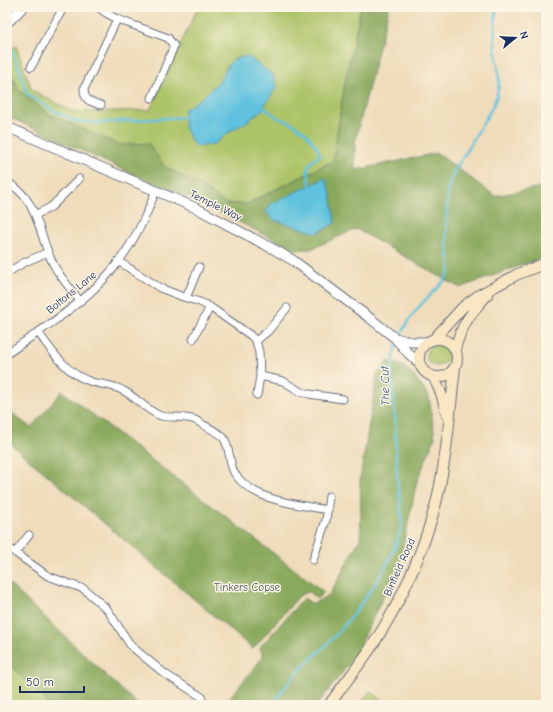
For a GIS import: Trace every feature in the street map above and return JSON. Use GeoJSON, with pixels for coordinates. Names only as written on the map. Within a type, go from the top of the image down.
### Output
{"type":"FeatureCollection","features":[{"type":"Feature","properties":{"kind":"main road"},"geometry":{"type":"LineString","coordinates":[[430,341],[440,339],[451,344],[455,349],[457,356],[455,367],[444,376],[433,376],[425,371],[421,364],[421,349],[464,308],[479,296],[518,274],[546,263]]}},
{"type":"Feature","properties":{"kind":"main road"},"geometry":{"type":"LineString","coordinates":[[455,349],[459,334],[470,314],[494,288]]}},
{"type":"Feature","properties":{"kind":"main road","name":"Binfield Road"},"geometry":{"type":"LineString","coordinates":[[329,705],[372,646],[395,606],[412,572],[426,535],[436,500],[443,466],[455,367]]}},
{"type":"Feature","properties":{"kind":"main road","name":"Binfield Road"},"geometry":{"type":"LineString","coordinates":[[433,376],[440,393],[448,421]]}},
{"type":"Feature","properties":{"kind":"street"},"geometry":{"type":"LineString","coordinates":[[9,17],[23,7]]}},
{"type":"Feature","properties":{"kind":"street"},"geometry":{"type":"LineString","coordinates":[[31,67],[63,8],[65,7]]}},
{"type":"Feature","properties":{"kind":"street"},"geometry":{"type":"LineString","coordinates":[[98,7],[117,19],[168,38],[174,46],[152,98]]}},
{"type":"Feature","properties":{"kind":"street"},"geometry":{"type":"LineString","coordinates":[[101,105],[89,102],[84,96],[84,89],[117,19]]}},
{"type":"Feature","properties":{"kind":"street","name":"Temple Way"},"geometry":{"type":"LineString","coordinates":[[7,127],[156,190],[277,250],[337,292],[407,346],[421,364]]}},
{"type":"Feature","properties":{"kind":"street"},"geometry":{"type":"LineString","coordinates":[[35,215],[52,207],[79,179]]}},
{"type":"Feature","properties":{"kind":"street"},"geometry":{"type":"LineString","coordinates":[[7,182],[26,197],[35,215],[48,252],[56,269],[80,301]]}},
{"type":"Feature","properties":{"kind":"street","name":"Boltons Lane"},"geometry":{"type":"LineString","coordinates":[[7,354],[96,288],[118,262],[132,242],[145,218],[156,190]]}},
{"type":"Feature","properties":{"kind":"street"},"geometry":{"type":"LineString","coordinates":[[7,273],[23,263],[48,252]]}},
{"type":"Feature","properties":{"kind":"street"},"geometry":{"type":"LineString","coordinates":[[118,262],[160,288],[210,307],[250,335],[256,341],[259,352],[260,376],[257,395]]}},
{"type":"Feature","properties":{"kind":"street"},"geometry":{"type":"LineString","coordinates":[[186,298],[199,267]]}},
{"type":"Feature","properties":{"kind":"street"},"geometry":{"type":"LineString","coordinates":[[193,340],[210,307]]}},
{"type":"Feature","properties":{"kind":"street"},"geometry":{"type":"LineString","coordinates":[[256,341],[268,331],[287,308]]}},
{"type":"Feature","properties":{"kind":"street"},"geometry":{"type":"LineString","coordinates":[[38,332],[71,372],[93,382],[116,386],[150,411],[160,416],[186,418],[201,423],[222,436],[235,474],[250,488],[267,498],[328,510]]}},
{"type":"Feature","properties":{"kind":"street"},"geometry":{"type":"LineString","coordinates":[[407,346],[430,341]]}},
{"type":"Feature","properties":{"kind":"street"},"geometry":{"type":"LineString","coordinates":[[260,376],[283,381],[301,392],[343,399]]}},
{"type":"Feature","properties":{"kind":"street"},"geometry":{"type":"LineString","coordinates":[[313,560],[326,520],[330,496]]}},
{"type":"Feature","properties":{"kind":"street"},"geometry":{"type":"LineString","coordinates":[[15,553],[29,535]]}},
{"type":"Feature","properties":{"kind":"street"},"geometry":{"type":"LineString","coordinates":[[7,547],[48,576],[84,589],[107,609],[131,646],[165,674],[202,697]]}},
{"type":"Feature","properties":{"kind":"green space"},"geometry":{"type":"Polygon","coordinates":[[[198,7],[361,7],[344,88],[333,161],[247,204],[226,204],[202,187],[165,167],[148,143],[119,145],[47,113],[19,90],[7,63],[7,51],[16,46],[32,90],[73,112],[150,110],[198,7]]]}},
{"type":"Feature","properties":{"kind":"green space"},"geometry":{"type":"Polygon","coordinates":[[[361,7],[389,7],[355,142],[355,170],[437,153],[495,196],[546,186],[546,256],[460,288],[356,229],[311,249],[295,250],[195,200],[128,172],[7,116],[7,81],[13,78],[19,90],[47,113],[119,145],[148,143],[165,167],[202,187],[226,204],[247,204],[333,161],[344,88],[361,7]]]}},
{"type":"Feature","properties":{"kind":"green space"},"geometry":{"type":"Polygon","coordinates":[[[437,344],[445,347],[448,355],[445,363],[437,366],[429,363],[426,355],[429,347],[437,344]]]}},
{"type":"Feature","properties":{"kind":"green space"},"geometry":{"type":"Polygon","coordinates":[[[388,361],[403,366],[415,377],[429,397],[435,438],[417,481],[400,561],[355,656],[317,705],[224,705],[263,657],[260,647],[304,598],[313,604],[330,594],[360,539],[360,480],[377,374],[388,361]]]}},
{"type":"Feature","properties":{"kind":"green space","name":"Tinkers Copse"},"geometry":{"type":"Polygon","coordinates":[[[62,391],[324,592],[317,599],[309,592],[300,595],[253,649],[7,441],[7,409],[31,428],[62,391]]]}},
{"type":"Feature","properties":{"kind":"green space"},"geometry":{"type":"Polygon","coordinates":[[[7,582],[138,705],[50,705],[7,662],[7,582]]]}},
{"type":"Feature","properties":{"kind":"green space"},"geometry":{"type":"Polygon","coordinates":[[[7,662],[50,705],[7,705],[7,662]]]}},
{"type":"Feature","properties":{"kind":"green space"},"geometry":{"type":"Polygon","coordinates":[[[370,691],[389,705],[360,705],[370,691]]]}},
{"type":"Feature","properties":{"kind":"water"},"geometry":{"type":"Polygon","coordinates":[[[247,56],[273,75],[277,87],[261,111],[245,123],[232,130],[214,144],[197,147],[192,142],[184,127],[184,110],[203,97],[221,79],[228,65],[234,59],[247,56]]]}},
{"type":"Feature","properties":{"kind":"water"},"geometry":{"type":"Polygon","coordinates":[[[325,178],[331,193],[335,223],[317,233],[274,220],[266,212],[271,204],[325,178]]]}},
{"type":"Feature","properties":{"kind":"waterway","name":"The Cut"},"geometry":{"type":"LineString","coordinates":[[400,338],[403,330],[413,315],[448,275],[450,268],[447,246],[446,219],[448,189],[453,174],[493,106],[498,90],[499,77],[495,48],[495,22],[497,7]]}},
{"type":"Feature","properties":{"kind":"waterway"},"geometry":{"type":"LineString","coordinates":[[12,49],[27,94],[52,110],[76,121],[96,123],[184,117]]}},
{"type":"Feature","properties":{"kind":"waterway"},"geometry":{"type":"LineString","coordinates":[[263,107],[280,119],[290,122],[305,132],[317,147],[320,156],[315,159],[308,168],[310,185]]}},
{"type":"Feature","properties":{"kind":"waterway","name":"The Cut"},"geometry":{"type":"LineString","coordinates":[[273,705],[292,679],[332,640],[365,599],[383,570],[397,541],[401,528],[402,517],[397,478],[392,373],[394,353],[397,344]]}}]}
